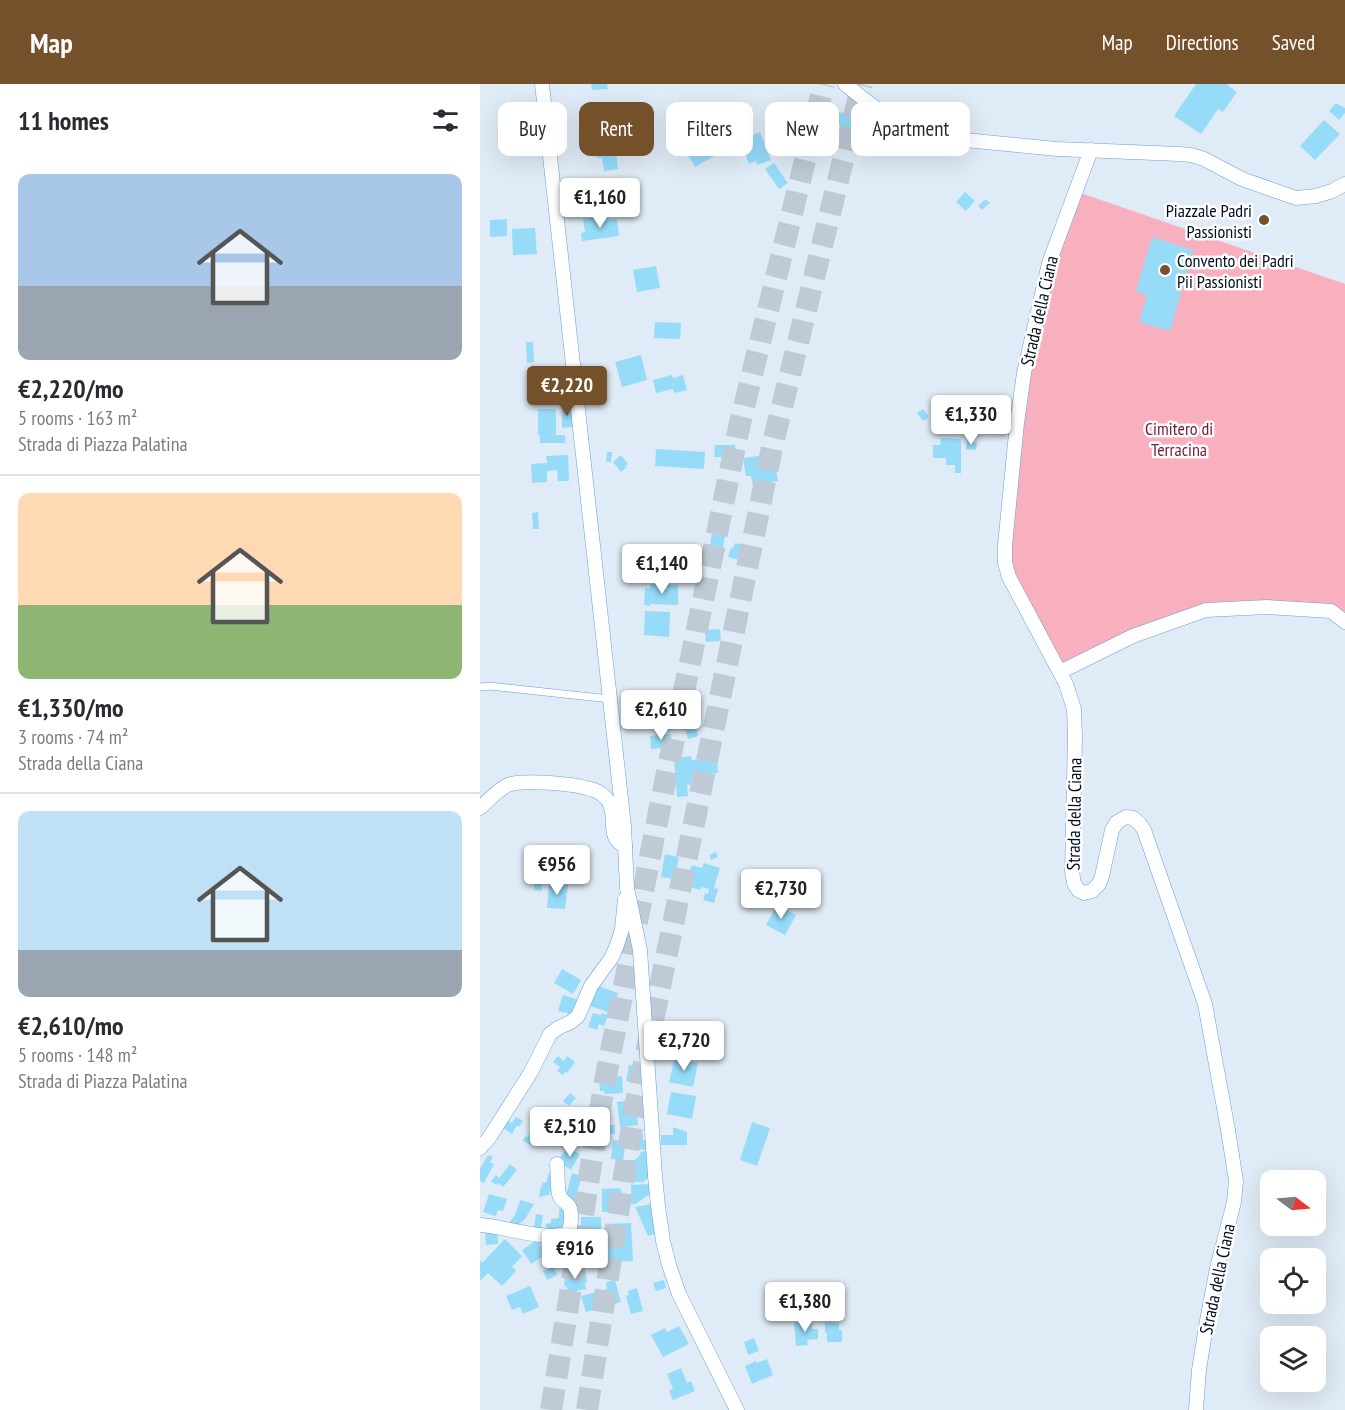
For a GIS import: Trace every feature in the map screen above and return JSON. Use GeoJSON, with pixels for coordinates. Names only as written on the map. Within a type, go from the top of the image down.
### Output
{"type":"FeatureCollection","features":[{"type":"Feature","properties":{"kind":"street"},"geometry":{"type":"LineString","coordinates":[[480,1148],[535,1066],[550,1034],[576,1019],[595,979],[612,957],[621,934],[627,888],[626,846],[542,84]]}},
{"type":"Feature","properties":{"kind":"street"},"geometry":{"type":"LineString","coordinates":[[845,84],[874,108],[907,128],[924,135],[1057,149],[1191,155],[1242,179],[1296,198],[1316,196],[1345,184]]}},
{"type":"Feature","properties":{"kind":"street","name":"Strada della Ciana"},"geometry":{"type":"LineString","coordinates":[[1090,150],[1049,262],[1022,384],[1005,563],[1008,573],[1060,672],[1069,692],[1075,717],[1071,860],[1074,883],[1078,890],[1084,892],[1092,891],[1099,884],[1114,825],[1126,817],[1136,820],[1144,830],[1205,1004],[1234,1165],[1236,1193],[1207,1319],[1199,1370],[1196,1410]]}},
{"type":"Feature","properties":{"kind":"street"},"geometry":{"type":"LineString","coordinates":[[1060,672],[1133,636],[1206,610],[1267,607],[1331,611],[1345,622]]}},
{"type":"Feature","properties":{"kind":"street"},"geometry":{"type":"LineString","coordinates":[[480,808],[500,790],[512,784],[524,782],[572,785],[590,789],[608,800],[613,814],[615,837],[617,841],[626,846]]}},
{"type":"Feature","properties":{"kind":"street"},"geometry":{"type":"LineString","coordinates":[[627,888],[640,950],[655,1176],[666,1253],[679,1294],[737,1410]]}},
{"type":"Feature","properties":{"kind":"street"},"geometry":{"type":"LineString","coordinates":[[480,1225],[544,1235],[568,1233],[570,1208],[562,1201],[559,1194],[557,1164]]}},
{"type":"Feature","properties":{"kind":"lane"},"geometry":{"type":"LineString","coordinates":[[480,687],[490,686],[610,699]]}},
{"type":"Feature","properties":{"kind":"green space","name":"Cimitero di Terracina"},"geometry":{"type":"Polygon","coordinates":[[[1072,190],[1345,284],[1345,616],[1206,605],[1063,664],[1006,564],[1016,394],[1036,288],[1057,223],[1072,190]]]}},
{"type":"Feature","properties":{"kind":"building"},"geometry":{"type":"Polygon","coordinates":[[[591,84],[607,84],[608,89],[592,90],[591,84]]]}},
{"type":"Feature","properties":{"kind":"building"},"geometry":{"type":"Polygon","coordinates":[[[1196,84],[1226,84],[1237,92],[1223,112],[1218,109],[1201,134],[1174,116],[1196,84]]]}},
{"type":"Feature","properties":{"kind":"building"},"geometry":{"type":"Polygon","coordinates":[[[851,102],[851,135],[847,135],[839,125],[839,112],[849,114],[851,102]]]}},
{"type":"Feature","properties":{"kind":"building"},"geometry":{"type":"Polygon","coordinates":[[[1336,103],[1345,108],[1345,113],[1339,120],[1329,111],[1336,103]]]}},
{"type":"Feature","properties":{"kind":"building"},"geometry":{"type":"Polygon","coordinates":[[[1324,120],[1340,134],[1315,160],[1300,146],[1324,120]]]}},
{"type":"Feature","properties":{"kind":"building"},"geometry":{"type":"Polygon","coordinates":[[[760,132],[765,145],[765,156],[769,156],[771,160],[757,165],[756,161],[749,164],[746,156],[753,156],[753,135],[760,132]]]}},
{"type":"Feature","properties":{"kind":"building"},"geometry":{"type":"Polygon","coordinates":[[[597,156],[616,156],[618,169],[604,171],[602,158],[597,156]]]}},
{"type":"Feature","properties":{"kind":"building"},"geometry":{"type":"Polygon","coordinates":[[[689,156],[714,156],[695,167],[689,156]]]}},
{"type":"Feature","properties":{"kind":"building"},"geometry":{"type":"Polygon","coordinates":[[[774,163],[788,183],[779,189],[765,169],[774,163]]]}},
{"type":"Feature","properties":{"kind":"building"},"geometry":{"type":"Polygon","coordinates":[[[593,182],[594,194],[581,196],[580,183],[593,182]]]}},
{"type":"Feature","properties":{"kind":"building"},"geometry":{"type":"Polygon","coordinates":[[[965,192],[975,201],[966,211],[956,202],[965,192]]]}},
{"type":"Feature","properties":{"kind":"building"},"geometry":{"type":"Polygon","coordinates":[[[986,199],[990,203],[982,210],[978,206],[986,199]]]}},
{"type":"Feature","properties":{"kind":"building"},"geometry":{"type":"Polygon","coordinates":[[[603,216],[604,220],[617,219],[619,236],[582,241],[581,233],[585,232],[583,219],[603,216]]]}},
{"type":"Feature","properties":{"kind":"building"},"geometry":{"type":"Polygon","coordinates":[[[507,219],[507,236],[490,237],[490,220],[507,219]]]}},
{"type":"Feature","properties":{"kind":"building"},"geometry":{"type":"Polygon","coordinates":[[[535,228],[537,254],[513,255],[512,229],[535,228]]]}},
{"type":"Feature","properties":{"kind":"building","name":"Convento dei Padri Pii Passionisti"},"geometry":{"type":"Polygon","coordinates":[[[1152,237],[1193,250],[1170,331],[1139,322],[1147,295],[1136,291],[1152,237]]]}},
{"type":"Feature","properties":{"kind":"building"},"geometry":{"type":"Polygon","coordinates":[[[656,266],[660,288],[637,292],[633,270],[656,266]]]}},
{"type":"Feature","properties":{"kind":"building"},"geometry":{"type":"Polygon","coordinates":[[[655,322],[681,323],[680,339],[654,338],[655,322]]]}},
{"type":"Feature","properties":{"kind":"building"},"geometry":{"type":"Polygon","coordinates":[[[526,342],[533,342],[534,362],[527,363],[526,342]]]}},
{"type":"Feature","properties":{"kind":"building"},"geometry":{"type":"Polygon","coordinates":[[[641,355],[647,380],[622,387],[615,362],[641,355]]]}},
{"type":"Feature","properties":{"kind":"building"},"geometry":{"type":"Polygon","coordinates":[[[537,367],[538,390],[530,391],[527,369],[537,367]]]}},
{"type":"Feature","properties":{"kind":"building"},"geometry":{"type":"Polygon","coordinates":[[[672,375],[673,378],[683,375],[687,390],[674,393],[673,389],[656,393],[653,380],[672,375]]]}},
{"type":"Feature","properties":{"kind":"building"},"geometry":{"type":"Polygon","coordinates":[[[572,405],[573,427],[562,428],[562,406],[572,405]]]}},
{"type":"Feature","properties":{"kind":"building"},"geometry":{"type":"Polygon","coordinates":[[[538,409],[556,409],[556,435],[565,435],[565,443],[540,443],[538,409]]]}},
{"type":"Feature","properties":{"kind":"building"},"geometry":{"type":"Polygon","coordinates":[[[923,409],[929,417],[923,421],[917,413],[923,409]]]}},
{"type":"Feature","properties":{"kind":"building"},"geometry":{"type":"Polygon","coordinates":[[[941,438],[961,439],[961,473],[955,473],[955,465],[946,465],[946,458],[933,458],[933,445],[940,445],[941,438]]]}},
{"type":"Feature","properties":{"kind":"building"},"geometry":{"type":"Polygon","coordinates":[[[967,441],[977,443],[976,450],[966,449],[967,441]]]}},
{"type":"Feature","properties":{"kind":"building"},"geometry":{"type":"Polygon","coordinates":[[[715,445],[735,445],[735,454],[731,454],[731,457],[714,457],[715,445]]]}},
{"type":"Feature","properties":{"kind":"building"},"geometry":{"type":"Polygon","coordinates":[[[656,449],[705,452],[704,469],[655,466],[656,449]]]}},
{"type":"Feature","properties":{"kind":"building"},"geometry":{"type":"Polygon","coordinates":[[[607,452],[612,452],[611,462],[606,462],[607,452]]]}},
{"type":"Feature","properties":{"kind":"building"},"geometry":{"type":"Polygon","coordinates":[[[770,454],[772,471],[776,470],[778,481],[753,486],[751,476],[746,476],[743,458],[770,454]]]}},
{"type":"Feature","properties":{"kind":"building"},"geometry":{"type":"Polygon","coordinates":[[[568,455],[569,481],[558,481],[557,470],[547,471],[547,482],[532,483],[531,464],[547,463],[546,456],[568,455]]]}},
{"type":"Feature","properties":{"kind":"building"},"geometry":{"type":"Polygon","coordinates":[[[621,455],[628,464],[621,472],[613,462],[621,455]]]}},
{"type":"Feature","properties":{"kind":"building"},"geometry":{"type":"Polygon","coordinates":[[[538,512],[539,529],[533,529],[532,513],[538,512]]]}},
{"type":"Feature","properties":{"kind":"building"},"geometry":{"type":"Polygon","coordinates":[[[712,534],[725,536],[723,547],[710,545],[712,534]]]}},
{"type":"Feature","properties":{"kind":"building"},"geometry":{"type":"Polygon","coordinates":[[[735,543],[756,548],[752,563],[728,557],[735,543]]]}},
{"type":"Feature","properties":{"kind":"building"},"geometry":{"type":"Polygon","coordinates":[[[647,561],[648,580],[623,581],[622,562],[647,561]]]}},
{"type":"Feature","properties":{"kind":"building"},"geometry":{"type":"Polygon","coordinates":[[[650,584],[678,585],[678,605],[644,605],[645,588],[650,588],[650,584]]]}},
{"type":"Feature","properties":{"kind":"building"},"geometry":{"type":"Polygon","coordinates":[[[645,611],[670,612],[669,637],[644,635],[645,611]]]}},
{"type":"Feature","properties":{"kind":"building"},"geometry":{"type":"Polygon","coordinates":[[[720,629],[721,641],[706,642],[705,630],[720,629]]]}},
{"type":"Feature","properties":{"kind":"building"},"geometry":{"type":"Polygon","coordinates":[[[650,697],[651,709],[632,711],[631,700],[650,697]]]}},
{"type":"Feature","properties":{"kind":"building"},"geometry":{"type":"Polygon","coordinates":[[[679,705],[683,728],[665,731],[665,728],[658,729],[655,711],[663,710],[663,707],[679,705]]]}},
{"type":"Feature","properties":{"kind":"building"},"geometry":{"type":"Polygon","coordinates":[[[696,726],[698,736],[688,739],[685,728],[696,726]]]}},
{"type":"Feature","properties":{"kind":"building"},"geometry":{"type":"Polygon","coordinates":[[[671,734],[672,747],[651,749],[650,736],[671,734]]]}},
{"type":"Feature","properties":{"kind":"building"},"geometry":{"type":"Polygon","coordinates":[[[716,749],[718,773],[702,775],[702,779],[691,780],[691,785],[687,785],[688,796],[677,797],[674,758],[691,756],[692,760],[704,759],[703,750],[716,749]]]}},
{"type":"Feature","properties":{"kind":"building"},"geometry":{"type":"Polygon","coordinates":[[[700,811],[701,816],[691,817],[690,812],[700,811]]]}},
{"type":"Feature","properties":{"kind":"building"},"geometry":{"type":"Polygon","coordinates":[[[716,852],[718,857],[711,860],[710,855],[716,852]]]}},
{"type":"Feature","properties":{"kind":"building"},"geometry":{"type":"Polygon","coordinates":[[[665,854],[679,857],[675,879],[661,877],[665,854]]]}},
{"type":"Feature","properties":{"kind":"building"},"geometry":{"type":"Polygon","coordinates":[[[704,863],[720,868],[714,888],[718,889],[714,903],[703,900],[709,889],[701,887],[700,890],[684,885],[692,865],[702,868],[704,863]]]}},
{"type":"Feature","properties":{"kind":"building"},"geometry":{"type":"Polygon","coordinates":[[[535,883],[542,884],[542,891],[534,890],[535,883]]]}},
{"type":"Feature","properties":{"kind":"building"},"geometry":{"type":"Polygon","coordinates":[[[549,884],[568,885],[565,909],[547,908],[549,884]]]}},
{"type":"Feature","properties":{"kind":"building"},"geometry":{"type":"Polygon","coordinates":[[[777,905],[796,915],[785,935],[766,925],[777,905]]]}},
{"type":"Feature","properties":{"kind":"building"},"geometry":{"type":"Polygon","coordinates":[[[562,969],[581,980],[573,994],[554,983],[562,969]]]}},
{"type":"Feature","properties":{"kind":"building"},"geometry":{"type":"Polygon","coordinates":[[[595,985],[618,993],[611,1013],[587,1005],[595,985]]]}},
{"type":"Feature","properties":{"kind":"building"},"geometry":{"type":"Polygon","coordinates":[[[563,995],[579,1000],[575,1015],[558,1011],[563,995]]]}},
{"type":"Feature","properties":{"kind":"building"},"geometry":{"type":"Polygon","coordinates":[[[593,1013],[608,1015],[604,1026],[599,1024],[597,1030],[588,1027],[593,1013]]]}},
{"type":"Feature","properties":{"kind":"building"},"geometry":{"type":"Polygon","coordinates":[[[684,1021],[697,1025],[692,1045],[673,1040],[677,1024],[683,1025],[684,1021]]]}},
{"type":"Feature","properties":{"kind":"building"},"geometry":{"type":"Polygon","coordinates":[[[558,1056],[564,1061],[567,1056],[575,1062],[563,1075],[557,1071],[560,1067],[553,1062],[558,1056]]]}},
{"type":"Feature","properties":{"kind":"building"},"geometry":{"type":"Polygon","coordinates":[[[675,1057],[698,1063],[693,1087],[669,1082],[675,1057]]]}},
{"type":"Feature","properties":{"kind":"building"},"geometry":{"type":"Polygon","coordinates":[[[629,1065],[639,1067],[636,1083],[626,1081],[629,1065]]]}},
{"type":"Feature","properties":{"kind":"building"},"geometry":{"type":"Polygon","coordinates":[[[622,1076],[623,1093],[605,1094],[604,1091],[600,1091],[599,1078],[622,1076]]]}},
{"type":"Feature","properties":{"kind":"building"},"geometry":{"type":"Polygon","coordinates":[[[671,1092],[696,1096],[692,1119],[667,1114],[671,1092]]]}},
{"type":"Feature","properties":{"kind":"building"},"geometry":{"type":"Polygon","coordinates":[[[570,1093],[576,1098],[569,1106],[563,1101],[570,1093]]]}},
{"type":"Feature","properties":{"kind":"building"},"geometry":{"type":"Polygon","coordinates":[[[635,1100],[638,1125],[620,1127],[617,1102],[635,1100]]]}},
{"type":"Feature","properties":{"kind":"building"},"geometry":{"type":"Polygon","coordinates":[[[592,1111],[601,1112],[599,1133],[589,1132],[592,1111]]]}},
{"type":"Feature","properties":{"kind":"building"},"geometry":{"type":"Polygon","coordinates":[[[516,1117],[523,1121],[519,1127],[517,1125],[512,1134],[500,1126],[505,1119],[512,1123],[516,1117]]]}},
{"type":"Feature","properties":{"kind":"building"},"geometry":{"type":"Polygon","coordinates":[[[565,1117],[581,1122],[577,1135],[561,1130],[565,1117]]]}},
{"type":"Feature","properties":{"kind":"building"},"geometry":{"type":"Polygon","coordinates":[[[752,1122],[770,1128],[757,1166],[740,1160],[752,1122]]]}},
{"type":"Feature","properties":{"kind":"building"},"geometry":{"type":"Polygon","coordinates":[[[606,1125],[615,1125],[615,1134],[605,1133],[606,1125]]]}},
{"type":"Feature","properties":{"kind":"building"},"geometry":{"type":"Polygon","coordinates":[[[534,1126],[544,1131],[538,1143],[533,1141],[531,1145],[523,1141],[534,1126]]]}},
{"type":"Feature","properties":{"kind":"building"},"geometry":{"type":"Polygon","coordinates":[[[673,1127],[687,1132],[687,1145],[661,1145],[661,1135],[673,1135],[673,1127]]]}},
{"type":"Feature","properties":{"kind":"building"},"geometry":{"type":"Polygon","coordinates":[[[554,1129],[565,1138],[560,1144],[549,1135],[554,1129]]]}},
{"type":"Feature","properties":{"kind":"building"},"geometry":{"type":"Polygon","coordinates":[[[635,1133],[643,1134],[643,1140],[647,1140],[647,1150],[634,1149],[635,1133]]]}},
{"type":"Feature","properties":{"kind":"building"},"geometry":{"type":"Polygon","coordinates":[[[613,1140],[626,1141],[623,1160],[611,1159],[613,1140]]]}},
{"type":"Feature","properties":{"kind":"building"},"geometry":{"type":"Polygon","coordinates":[[[567,1147],[580,1154],[571,1170],[561,1163],[563,1160],[560,1158],[567,1147]]]}},
{"type":"Feature","properties":{"kind":"building"},"geometry":{"type":"Polygon","coordinates":[[[649,1149],[651,1176],[643,1182],[627,1182],[628,1174],[621,1173],[623,1163],[629,1164],[629,1160],[635,1160],[640,1153],[649,1149]]]}},
{"type":"Feature","properties":{"kind":"building"},"geometry":{"type":"Polygon","coordinates":[[[488,1155],[493,1157],[490,1162],[494,1164],[484,1183],[480,1181],[480,1169],[488,1155]]]}},
{"type":"Feature","properties":{"kind":"building"},"geometry":{"type":"Polygon","coordinates":[[[510,1164],[517,1170],[503,1187],[491,1181],[496,1175],[499,1178],[510,1164]]]}},
{"type":"Feature","properties":{"kind":"building"},"geometry":{"type":"Polygon","coordinates":[[[580,1168],[589,1169],[588,1175],[580,1174],[580,1168]]]}},
{"type":"Feature","properties":{"kind":"building"},"geometry":{"type":"Polygon","coordinates":[[[549,1173],[556,1176],[556,1194],[550,1191],[549,1195],[539,1197],[543,1182],[546,1183],[549,1173]]]}},
{"type":"Feature","properties":{"kind":"building"},"geometry":{"type":"Polygon","coordinates":[[[572,1173],[582,1176],[574,1202],[565,1199],[572,1173]]]}},
{"type":"Feature","properties":{"kind":"building"},"geometry":{"type":"Polygon","coordinates":[[[650,1184],[650,1194],[635,1204],[626,1204],[626,1196],[631,1195],[631,1185],[650,1184]]]}},
{"type":"Feature","properties":{"kind":"building"},"geometry":{"type":"Polygon","coordinates":[[[620,1188],[624,1211],[602,1212],[602,1189],[620,1188]]]}},
{"type":"Feature","properties":{"kind":"building"},"geometry":{"type":"Polygon","coordinates":[[[489,1194],[507,1199],[503,1211],[498,1210],[496,1216],[483,1212],[489,1194]]]}},
{"type":"Feature","properties":{"kind":"building"},"geometry":{"type":"Polygon","coordinates":[[[520,1200],[534,1204],[525,1219],[517,1226],[509,1223],[515,1215],[520,1200]]]}},
{"type":"Feature","properties":{"kind":"building"},"geometry":{"type":"Polygon","coordinates":[[[652,1204],[658,1233],[648,1236],[635,1207],[652,1204]]]}},
{"type":"Feature","properties":{"kind":"building"},"geometry":{"type":"Polygon","coordinates":[[[559,1209],[568,1209],[568,1230],[547,1234],[546,1224],[551,1223],[551,1219],[559,1218],[559,1209]]]}},
{"type":"Feature","properties":{"kind":"building"},"geometry":{"type":"Polygon","coordinates":[[[536,1214],[543,1215],[540,1233],[533,1232],[536,1214]]]}},
{"type":"Feature","properties":{"kind":"building"},"geometry":{"type":"Polygon","coordinates":[[[581,1217],[601,1217],[601,1238],[581,1239],[581,1217]]]}},
{"type":"Feature","properties":{"kind":"building"},"geometry":{"type":"Polygon","coordinates":[[[631,1223],[633,1261],[607,1262],[606,1224],[631,1223]]]}},
{"type":"Feature","properties":{"kind":"building"},"geometry":{"type":"Polygon","coordinates":[[[497,1231],[498,1244],[486,1245],[485,1232],[497,1231]]]}},
{"type":"Feature","properties":{"kind":"building"},"geometry":{"type":"Polygon","coordinates":[[[505,1239],[522,1256],[512,1267],[516,1271],[502,1286],[488,1273],[481,1280],[480,1260],[482,1263],[505,1239]]]}},
{"type":"Feature","properties":{"kind":"building"},"geometry":{"type":"Polygon","coordinates":[[[537,1240],[546,1254],[531,1264],[522,1250],[537,1240]]]}},
{"type":"Feature","properties":{"kind":"building"},"geometry":{"type":"Polygon","coordinates":[[[554,1267],[557,1275],[547,1280],[543,1271],[554,1267]]]}},
{"type":"Feature","properties":{"kind":"building"},"geometry":{"type":"Polygon","coordinates":[[[585,1268],[586,1289],[568,1293],[563,1272],[585,1268]]]}},
{"type":"Feature","properties":{"kind":"building"},"geometry":{"type":"Polygon","coordinates":[[[615,1280],[621,1302],[586,1312],[581,1296],[607,1289],[606,1282],[615,1280]]]}},
{"type":"Feature","properties":{"kind":"building"},"geometry":{"type":"Polygon","coordinates":[[[664,1280],[666,1288],[656,1291],[653,1283],[664,1280]]]}},
{"type":"Feature","properties":{"kind":"building"},"geometry":{"type":"Polygon","coordinates":[[[809,1284],[810,1302],[786,1303],[788,1285],[809,1284]]]}},
{"type":"Feature","properties":{"kind":"building"},"geometry":{"type":"Polygon","coordinates":[[[530,1286],[539,1307],[523,1314],[520,1307],[512,1310],[506,1296],[530,1286]]]}},
{"type":"Feature","properties":{"kind":"building"},"geometry":{"type":"Polygon","coordinates":[[[637,1288],[643,1311],[631,1314],[626,1296],[629,1295],[628,1291],[637,1288]]]}},
{"type":"Feature","properties":{"kind":"building"},"geometry":{"type":"Polygon","coordinates":[[[812,1322],[812,1329],[818,1329],[818,1339],[807,1340],[808,1345],[796,1346],[794,1323],[812,1322]]]}},
{"type":"Feature","properties":{"kind":"building"},"geometry":{"type":"Polygon","coordinates":[[[825,1322],[839,1323],[839,1330],[842,1330],[842,1342],[827,1342],[825,1322]]]}},
{"type":"Feature","properties":{"kind":"building"},"geometry":{"type":"Polygon","coordinates":[[[679,1326],[689,1344],[663,1357],[651,1335],[665,1328],[667,1332],[679,1326]]]}},
{"type":"Feature","properties":{"kind":"building"},"geometry":{"type":"Polygon","coordinates":[[[754,1338],[759,1351],[748,1355],[744,1342],[754,1338]]]}},
{"type":"Feature","properties":{"kind":"building"},"geometry":{"type":"Polygon","coordinates":[[[767,1359],[773,1375],[752,1384],[745,1366],[767,1359]]]}},
{"type":"Feature","properties":{"kind":"building"},"geometry":{"type":"Polygon","coordinates":[[[681,1368],[687,1383],[691,1381],[695,1391],[673,1400],[669,1391],[673,1389],[667,1374],[681,1368]]]}},
{"type":"Feature","properties":{"kind":"tunnel"},"geometry":{"type":"LineString","coordinates":[[551,1410],[604,1086],[663,792],[740,423],[824,84]]}},
{"type":"Feature","properties":{"kind":"tunnel"},"geometry":{"type":"LineString","coordinates":[[587,1410],[635,1107],[773,443],[862,84]]}},
{"type":"Feature","properties":{"kind":"place","name":"Piazzale Padri Passionisti"},"geometry":{"type":"Point","coordinates":[1264,220]}},
{"type":"Feature","properties":{"kind":"place","name":"Convento dei Padri Pii Passionisti"},"geometry":{"type":"Point","coordinates":[1165,270]}}]}
